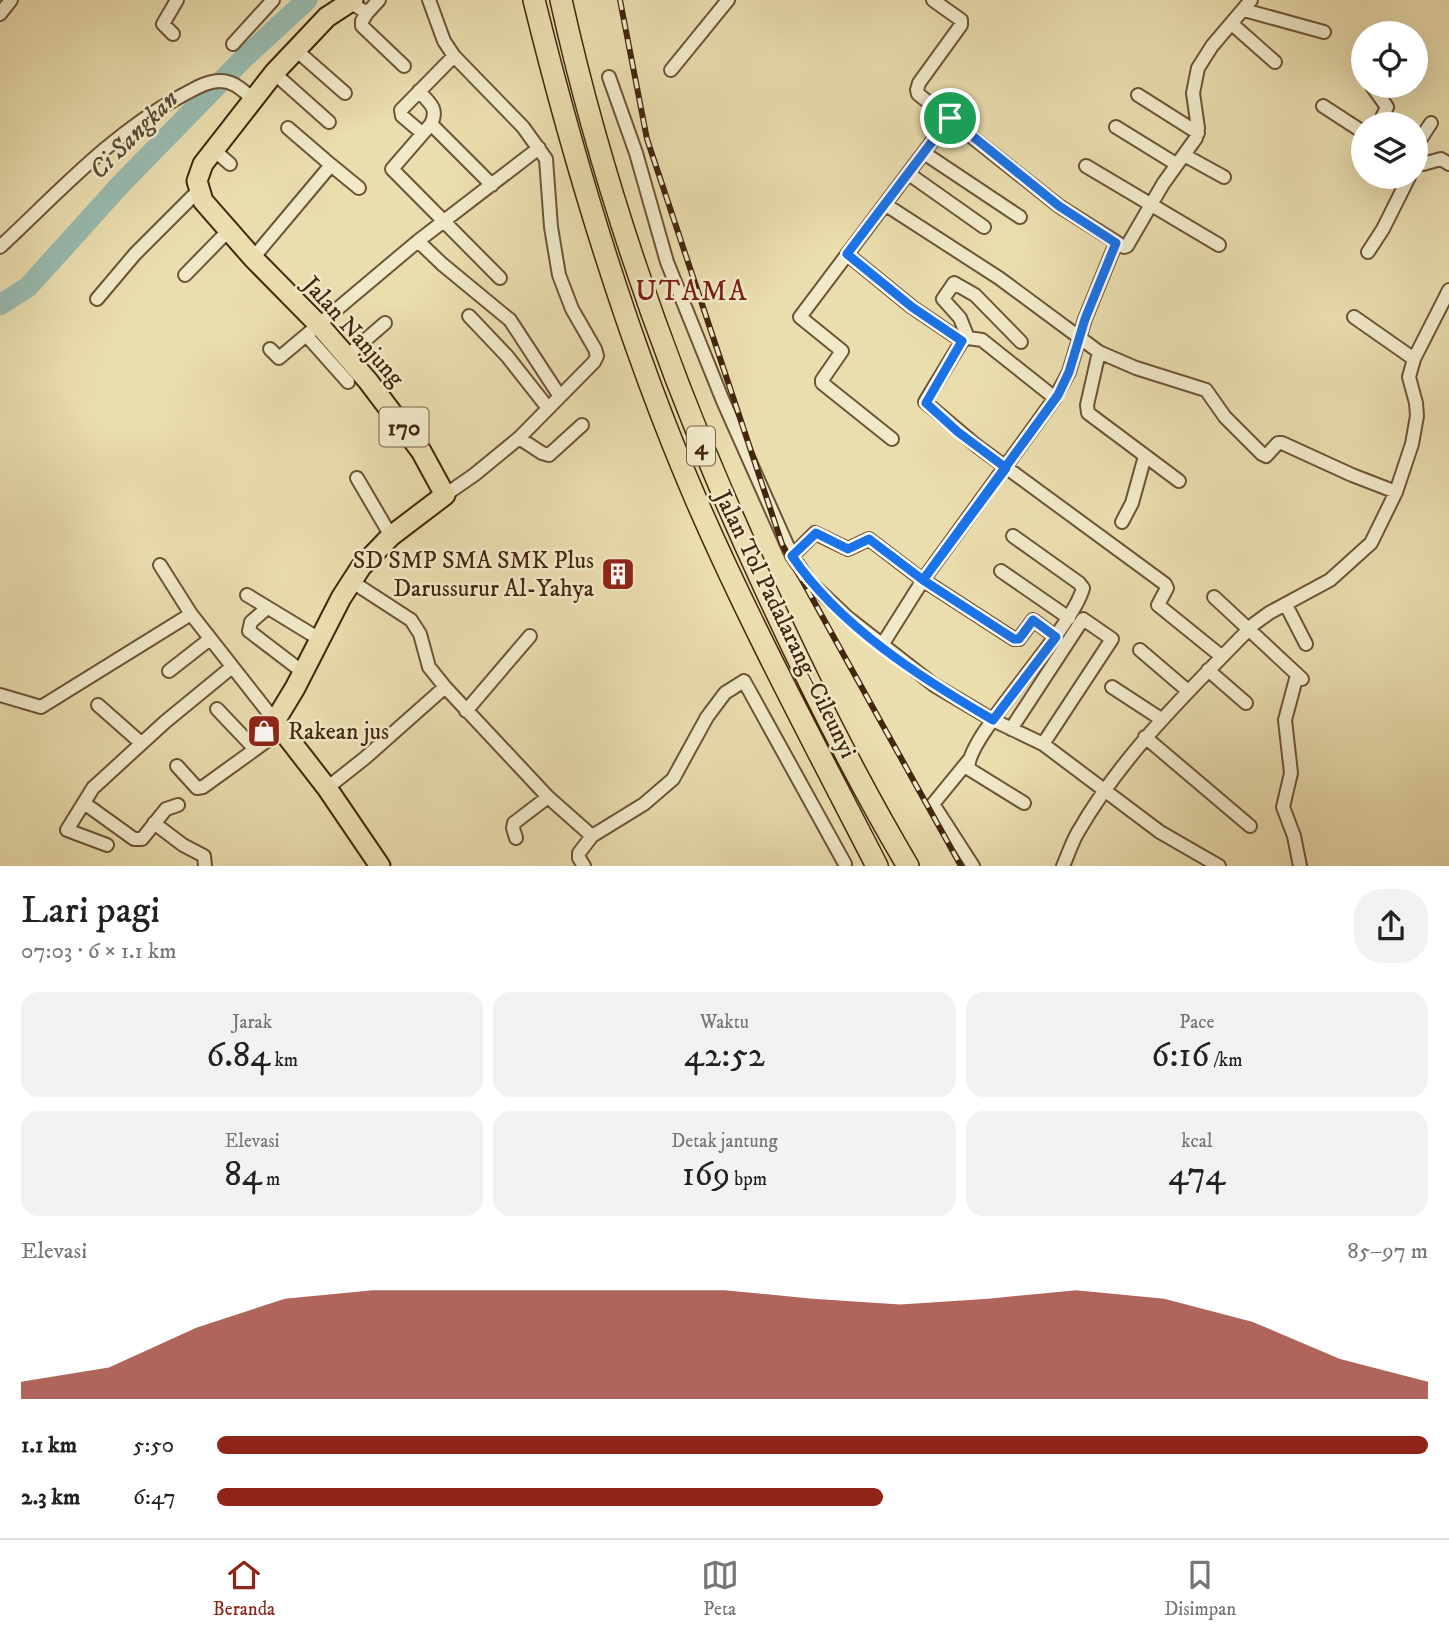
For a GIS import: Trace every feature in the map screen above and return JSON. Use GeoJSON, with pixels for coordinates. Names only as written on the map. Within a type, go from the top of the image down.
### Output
{"type":"FeatureCollection","features":[{"type":"Feature","properties":{"kind":"highway","name":"Jalan Tol Padalarang–Cileunyi"},"geometry":{"type":"LineString","coordinates":[[534,0],[589,201],[633,337],[664,420],[697,501],[774,667],[877,866]]}},
{"type":"Feature","properties":{"kind":"highway","name":"Jalan Tol Padalarang–Cileunyi"},"geometry":{"type":"LineString","coordinates":[[561,0],[576,64],[631,254],[690,419],[796,656],[882,822],[908,866]]}},
{"type":"Feature","properties":{"kind":"main road"},"geometry":{"type":"LineString","coordinates":[[198,191],[200,173],[252,98],[296,50],[350,5]]}},
{"type":"Feature","properties":{"kind":"main road","name":"Jalan Nanjung"},"geometry":{"type":"LineString","coordinates":[[198,191],[203,201],[313,331],[347,356],[394,413],[421,451],[445,495]]}},
{"type":"Feature","properties":{"kind":"main road"},"geometry":{"type":"LineString","coordinates":[[380,866],[327,788],[278,726],[351,581],[374,551],[445,495]]}},
{"type":"Feature","properties":{"kind":"street"},"geometry":{"type":"LineString","coordinates":[[0,14],[10,0]]}},
{"type":"Feature","properties":{"kind":"street"},"geometry":{"type":"LineString","coordinates":[[173,34],[163,24],[177,0]]}},
{"type":"Feature","properties":{"kind":"street"},"geometry":{"type":"LineString","coordinates":[[379,0],[350,5],[362,21],[362,26],[404,66]]}},
{"type":"Feature","properties":{"kind":"street"},"geometry":{"type":"LineString","coordinates":[[429,0],[444,41],[454,56],[480,81],[539,148],[547,166],[551,227],[559,275],[572,309],[597,353],[594,362],[519,438],[445,495]]}},
{"type":"Feature","properties":{"kind":"street"},"geometry":{"type":"LineString","coordinates":[[671,70],[728,0]]}},
{"type":"Feature","properties":{"kind":"street"},"geometry":{"type":"LineString","coordinates":[[933,0],[961,20],[961,25],[919,83],[918,94],[1059,206],[1116,243],[1127,246],[1150,204],[1180,160],[1194,145],[1198,133],[1193,93],[1195,75],[1204,56],[1247,5],[1324,32]]}},
{"type":"Feature","properties":{"kind":"street"},"geometry":{"type":"LineString","coordinates":[[233,44],[271,1]]}},
{"type":"Feature","properties":{"kind":"street"},"geometry":{"type":"LineString","coordinates":[[1232,24],[1275,62]]}},
{"type":"Feature","properties":{"kind":"street"},"geometry":{"type":"LineString","coordinates":[[296,50],[345,93]]}},
{"type":"Feature","properties":{"kind":"street"},"geometry":{"type":"LineString","coordinates":[[454,56],[401,112],[426,128],[492,185]]}},
{"type":"Feature","properties":{"kind":"street"},"geometry":{"type":"LineString","coordinates":[[274,73],[329,122]]}},
{"type":"Feature","properties":{"kind":"street"},"geometry":{"type":"LineString","coordinates":[[609,77],[636,153],[667,262],[723,401],[792,556],[810,582],[828,601],[934,685],[993,720],[1043,744],[1160,832],[1219,866]]}},
{"type":"Feature","properties":{"kind":"street"},"geometry":{"type":"LineString","coordinates":[[0,247],[84,166],[135,123],[208,82],[234,83],[252,98]]}},
{"type":"Feature","properties":{"kind":"street"},"geometry":{"type":"LineString","coordinates":[[419,91],[434,109],[435,115],[392,165],[392,169],[500,278]]}},
{"type":"Feature","properties":{"kind":"street"},"geometry":{"type":"LineString","coordinates":[[1138,95],[1198,133]]}},
{"type":"Feature","properties":{"kind":"street"},"geometry":{"type":"LineString","coordinates":[[1323,106],[1351,124]]}},
{"type":"Feature","properties":{"kind":"street"},"geometry":{"type":"LineString","coordinates":[[892,439],[822,383],[842,351],[800,318],[950,118]]}},
{"type":"Feature","properties":{"kind":"street"},"geometry":{"type":"LineString","coordinates":[[1428,128],[1431,123]]}},
{"type":"Feature","properties":{"kind":"street"},"geometry":{"type":"LineString","coordinates":[[1116,127],[1180,160],[1224,177]]}},
{"type":"Feature","properties":{"kind":"street"},"geometry":{"type":"LineString","coordinates":[[288,128],[359,188]]}},
{"type":"Feature","properties":{"kind":"street"},"geometry":{"type":"LineString","coordinates":[[270,349],[279,358],[418,241],[539,148]]}},
{"type":"Feature","properties":{"kind":"street"},"geometry":{"type":"LineString","coordinates":[[214,150],[230,164]]}},
{"type":"Feature","properties":{"kind":"street"},"geometry":{"type":"LineString","coordinates":[[924,153],[1020,217]]}},
{"type":"Feature","properties":{"kind":"street"},"geometry":{"type":"LineString","coordinates":[[1428,162],[1441,159],[1449,164]]}},
{"type":"Feature","properties":{"kind":"street"},"geometry":{"type":"LineString","coordinates":[[253,258],[331,164]]}},
{"type":"Feature","properties":{"kind":"street"},"geometry":{"type":"LineString","coordinates":[[1086,166],[1219,245]]}},
{"type":"Feature","properties":{"kind":"street"},"geometry":{"type":"LineString","coordinates":[[909,174],[984,227]]}},
{"type":"Feature","properties":{"kind":"street"},"geometry":{"type":"LineString","coordinates":[[1368,252],[1403,189]]}},
{"type":"Feature","properties":{"kind":"street"},"geometry":{"type":"LineString","coordinates":[[97,299],[135,254],[198,191]]}},
{"type":"Feature","properties":{"kind":"street"},"geometry":{"type":"LineString","coordinates":[[886,205],[999,278],[1098,352],[1136,368],[1203,388],[1225,416],[1264,456],[1278,443],[1282,443],[1396,492]]}},
{"type":"Feature","properties":{"kind":"street"},"geometry":{"type":"LineString","coordinates":[[185,275],[229,230]]}},
{"type":"Feature","properties":{"kind":"street"},"geometry":{"type":"LineString","coordinates":[[418,241],[510,320],[559,395]]}},
{"type":"Feature","properties":{"kind":"street"},"geometry":{"type":"LineString","coordinates":[[882,645],[923,580],[1055,398],[1069,372],[1097,287],[1116,243]]}},
{"type":"Feature","properties":{"kind":"street"},"geometry":{"type":"LineString","coordinates":[[847,254],[912,307],[965,340],[982,340],[1055,398]]}},
{"type":"Feature","properties":{"kind":"street"},"geometry":{"type":"LineString","coordinates":[[1021,342],[975,295],[954,283],[943,299],[960,318],[965,340],[926,403],[958,432],[1165,584],[1167,590],[1158,605],[1221,656]]}},
{"type":"Feature","properties":{"kind":"street"},"geometry":{"type":"LineString","coordinates":[[1063,866],[1075,835],[1105,789],[1145,737],[1221,656],[1269,613],[1330,580],[1367,549],[1396,492],[1412,444],[1417,416],[1409,377],[1414,359],[1445,306],[1449,290]]}},
{"type":"Feature","properties":{"kind":"street"},"geometry":{"type":"LineString","coordinates":[[469,316],[507,356],[548,408]]}},
{"type":"Feature","properties":{"kind":"street"},"geometry":{"type":"LineString","coordinates":[[1354,317],[1414,359]]}},
{"type":"Feature","properties":{"kind":"street"},"geometry":{"type":"LineString","coordinates":[[347,356],[385,323]]}},
{"type":"Feature","properties":{"kind":"street"},"geometry":{"type":"LineString","coordinates":[[313,331],[348,382]]}},
{"type":"Feature","properties":{"kind":"street"},"geometry":{"type":"LineString","coordinates":[[1098,352],[1087,405],[1088,413],[1179,481]]}},
{"type":"Feature","properties":{"kind":"street"},"geometry":{"type":"LineString","coordinates":[[519,438],[549,455],[582,425]]}},
{"type":"Feature","properties":{"kind":"street"},"geometry":{"type":"LineString","coordinates":[[1122,522],[1132,503],[1145,456]]}},
{"type":"Feature","properties":{"kind":"street"},"geometry":{"type":"LineString","coordinates":[[357,478],[391,536]]}},
{"type":"Feature","properties":{"kind":"street"},"geometry":{"type":"LineString","coordinates":[[792,556],[816,533],[848,549],[869,539],[923,580],[1014,639],[1019,639],[1033,620],[1056,645]]}},
{"type":"Feature","properties":{"kind":"street"},"geometry":{"type":"LineString","coordinates":[[1011,729],[1083,591],[1081,585],[1013,536]]}},
{"type":"Feature","properties":{"kind":"street"},"geometry":{"type":"LineString","coordinates":[[160,565],[191,614],[278,726],[255,749],[200,788],[177,765]]}},
{"type":"Feature","properties":{"kind":"street"},"geometry":{"type":"LineString","coordinates":[[1001,571],[1069,618]]}},
{"type":"Feature","properties":{"kind":"street"},"geometry":{"type":"LineString","coordinates":[[351,581],[411,620],[420,634],[429,667],[445,687],[548,797],[592,836]]}},
{"type":"Feature","properties":{"kind":"street"},"geometry":{"type":"LineString","coordinates":[[247,595],[321,640]]}},
{"type":"Feature","properties":{"kind":"street"},"geometry":{"type":"LineString","coordinates":[[1214,597],[1299,677],[1285,720],[1291,773],[1283,807],[1294,836],[1300,866]]}},
{"type":"Feature","properties":{"kind":"street"},"geometry":{"type":"LineString","coordinates":[[1286,606],[1306,644]]}},
{"type":"Feature","properties":{"kind":"street"},"geometry":{"type":"LineString","coordinates":[[267,608],[251,622],[249,632],[304,673]]}},
{"type":"Feature","properties":{"kind":"street"},"geometry":{"type":"LineString","coordinates":[[0,695],[41,707],[191,614]]}},
{"type":"Feature","properties":{"kind":"street"},"geometry":{"type":"LineString","coordinates":[[972,866],[933,804],[969,760],[993,720],[1056,645],[1083,619],[1112,639],[1043,744]]}},
{"type":"Feature","properties":{"kind":"street"},"geometry":{"type":"LineString","coordinates":[[466,711],[530,636]]}},
{"type":"Feature","properties":{"kind":"street"},"geometry":{"type":"LineString","coordinates":[[169,671],[210,639]]}},
{"type":"Feature","properties":{"kind":"street"},"geometry":{"type":"LineString","coordinates":[[1140,650],[1188,691]]}},
{"type":"Feature","properties":{"kind":"street"},"geometry":{"type":"LineString","coordinates":[[107,845],[66,830],[93,788],[141,743],[232,667]]}},
{"type":"Feature","properties":{"kind":"street"},"geometry":{"type":"LineString","coordinates":[[1209,670],[1246,703]]}},
{"type":"Feature","properties":{"kind":"street"},"geometry":{"type":"LineString","coordinates":[[584,866],[579,853],[592,836],[644,804],[673,779],[707,717],[725,693],[744,681],[845,864]]}},
{"type":"Feature","properties":{"kind":"street"},"geometry":{"type":"LineString","coordinates":[[327,788],[445,687]]}},
{"type":"Feature","properties":{"kind":"street"},"geometry":{"type":"LineString","coordinates":[[1112,687],[1161,719]]}},
{"type":"Feature","properties":{"kind":"street"},"geometry":{"type":"LineString","coordinates":[[98,705],[141,743]]}},
{"type":"Feature","properties":{"kind":"street"},"geometry":{"type":"LineString","coordinates":[[217,709],[255,749]]}},
{"type":"Feature","properties":{"kind":"street"},"geometry":{"type":"LineString","coordinates":[[1145,737],[1250,825]]}},
{"type":"Feature","properties":{"kind":"street"},"geometry":{"type":"LineString","coordinates":[[969,760],[969,769],[1024,803]]}},
{"type":"Feature","properties":{"kind":"street"},"geometry":{"type":"LineString","coordinates":[[516,838],[514,823],[548,797]]}},
{"type":"Feature","properties":{"kind":"street"},"geometry":{"type":"LineString","coordinates":[[84,803],[134,839],[142,839],[166,809],[178,805]]}},
{"type":"Feature","properties":{"kind":"street"},"geometry":{"type":"LineString","coordinates":[[154,824],[204,856],[205,866]]}},
{"type":"Feature","properties":{"kind":"waterway","name":"Ci Sangkan"},"geometry":{"type":"LineString","coordinates":[[0,305],[28,287],[121,184],[244,58],[307,0]]}},
{"type":"Feature","properties":{"kind":"railway"},"geometry":{"type":"LineString","coordinates":[[620,0],[647,139],[782,544],[961,866]]}},
{"type":"Feature","properties":{"kind":"place","name":"SD SMP SMA SMK Plus Darussurur Al-Yahya"},"geometry":{"type":"Point","coordinates":[618,574]}},
{"type":"Feature","properties":{"kind":"place","name":"Rakean jus"},"geometry":{"type":"Point","coordinates":[264,731]}},
{"type":"Feature","properties":{"kind":"district","name":"UTAMA"},"geometry":{"type":"Point","coordinates":[692,290]}},
{"type":"Feature","properties":{"kind":"route"},"geometry":{"type":"LineString","coordinates":[[950,118],[847,254],[912,307],[962,341],[926,403],[958,432],[1006,468],[923,580],[1014,639],[1019,639],[1033,620],[1056,637],[993,720],[934,685],[847,617],[810,582],[792,556],[816,533],[846,549],[869,539],[923,580],[989,492],[1058,395],[1078,348],[1085,319],[1103,271],[1116,243],[1059,206],[950,118]]}}]}
